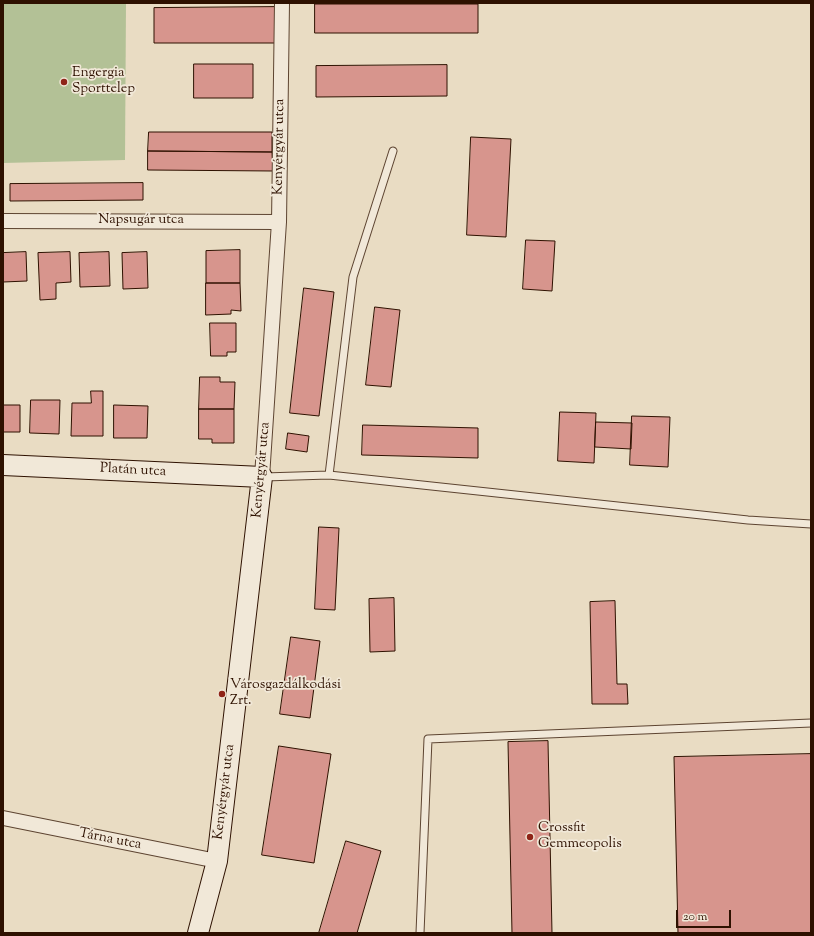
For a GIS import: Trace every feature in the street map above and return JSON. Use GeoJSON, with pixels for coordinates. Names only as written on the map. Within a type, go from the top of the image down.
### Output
{"type":"FeatureCollection","features":[{"type":"Feature","properties":{"kind":"street","name":"Kenyérgyár utca"},"geometry":{"type":"LineString","coordinates":[[198,933],[217,861],[262,477],[279,222],[282,3]]}},
{"type":"Feature","properties":{"kind":"street","name":"Napsugár utca"},"geometry":{"type":"LineString","coordinates":[[3,221],[279,222]]}},
{"type":"Feature","properties":{"kind":"street","name":"Platán utca"},"geometry":{"type":"LineString","coordinates":[[3,465],[262,477]]}},
{"type":"Feature","properties":{"kind":"street","name":"Tárna utca"},"geometry":{"type":"LineString","coordinates":[[3,818],[217,861]]}},
{"type":"Feature","properties":{"kind":"lane"},"geometry":{"type":"LineString","coordinates":[[329,476],[353,277],[393,151]]}},
{"type":"Feature","properties":{"kind":"lane"},"geometry":{"type":"LineString","coordinates":[[262,477],[329,476],[748,520],[811,524]]}},
{"type":"Feature","properties":{"kind":"lane"},"geometry":{"type":"LineString","coordinates":[[420,933],[428,739],[811,723]]}},
{"type":"Feature","properties":{"kind":"green space","name":"Engergia Sporttelep"},"geometry":{"type":"Polygon","coordinates":[[[3,3],[126,3],[125,160],[3,163],[3,3]]]}},
{"type":"Feature","properties":{"kind":"building"},"geometry":{"type":"Polygon","coordinates":[[[315,4],[478,4],[478,33],[315,33],[315,4]]]}},
{"type":"Feature","properties":{"kind":"building"},"geometry":{"type":"Polygon","coordinates":[[[275,7],[275,43],[154,43],[154,8],[275,7]]]}},
{"type":"Feature","properties":{"kind":"building"},"geometry":{"type":"Polygon","coordinates":[[[194,64],[253,64],[253,98],[194,98],[194,64]]]}},
{"type":"Feature","properties":{"kind":"building"},"geometry":{"type":"Polygon","coordinates":[[[447,65],[447,96],[316,97],[316,66],[447,65]]]}},
{"type":"Feature","properties":{"kind":"building"},"geometry":{"type":"Polygon","coordinates":[[[149,132],[272,132],[272,152],[148,151],[149,132]]]}},
{"type":"Feature","properties":{"kind":"building"},"geometry":{"type":"Polygon","coordinates":[[[471,137],[511,139],[506,237],[467,235],[471,137]]]}},
{"type":"Feature","properties":{"kind":"building"},"geometry":{"type":"Polygon","coordinates":[[[148,151],[272,152],[273,171],[148,170],[148,151]]]}},
{"type":"Feature","properties":{"kind":"building"},"geometry":{"type":"Polygon","coordinates":[[[143,183],[143,200],[10,201],[10,184],[143,183]]]}},
{"type":"Feature","properties":{"kind":"building"},"geometry":{"type":"Polygon","coordinates":[[[526,240],[555,241],[552,291],[523,289],[526,240]]]}},
{"type":"Feature","properties":{"kind":"building"},"geometry":{"type":"Polygon","coordinates":[[[240,250],[240,283],[206,283],[206,251],[240,250]]]}},
{"type":"Feature","properties":{"kind":"building"},"geometry":{"type":"Polygon","coordinates":[[[26,252],[27,281],[3,282],[3,253],[26,252]]]}},
{"type":"Feature","properties":{"kind":"building"},"geometry":{"type":"Polygon","coordinates":[[[70,252],[71,282],[56,283],[56,299],[40,300],[38,253],[70,252]]]}},
{"type":"Feature","properties":{"kind":"building"},"geometry":{"type":"Polygon","coordinates":[[[109,252],[110,286],[80,287],[79,253],[109,252]]]}},
{"type":"Feature","properties":{"kind":"building"},"geometry":{"type":"Polygon","coordinates":[[[147,252],[148,288],[123,289],[122,253],[147,252]]]}},
{"type":"Feature","properties":{"kind":"building"},"geometry":{"type":"Polygon","coordinates":[[[206,283],[240,283],[241,311],[231,310],[231,314],[206,315],[206,283]]]}},
{"type":"Feature","properties":{"kind":"building"},"geometry":{"type":"Polygon","coordinates":[[[304,288],[334,292],[319,416],[290,413],[304,288]]]}},
{"type":"Feature","properties":{"kind":"building"},"geometry":{"type":"Polygon","coordinates":[[[375,307],[400,310],[391,387],[366,385],[375,307]]]}},
{"type":"Feature","properties":{"kind":"building"},"geometry":{"type":"Polygon","coordinates":[[[210,323],[236,323],[236,352],[227,352],[227,356],[211,356],[210,323]]]}},
{"type":"Feature","properties":{"kind":"building"},"geometry":{"type":"Polygon","coordinates":[[[200,377],[220,377],[220,382],[235,382],[234,409],[199,409],[200,377]]]}},
{"type":"Feature","properties":{"kind":"building"},"geometry":{"type":"Polygon","coordinates":[[[91,391],[103,391],[103,436],[71,436],[72,403],[91,403],[91,391]]]}},
{"type":"Feature","properties":{"kind":"building"},"geometry":{"type":"Polygon","coordinates":[[[31,400],[60,400],[59,434],[30,433],[31,400]]]}},
{"type":"Feature","properties":{"kind":"building"},"geometry":{"type":"Polygon","coordinates":[[[3,405],[20,405],[20,432],[3,432],[3,405]]]}},
{"type":"Feature","properties":{"kind":"building"},"geometry":{"type":"Polygon","coordinates":[[[114,405],[148,406],[147,438],[114,438],[114,405]]]}},
{"type":"Feature","properties":{"kind":"building"},"geometry":{"type":"Polygon","coordinates":[[[199,409],[234,409],[234,443],[212,443],[212,439],[199,439],[199,409]]]}},
{"type":"Feature","properties":{"kind":"building"},"geometry":{"type":"Polygon","coordinates":[[[560,412],[596,413],[594,463],[558,461],[560,412]]]}},
{"type":"Feature","properties":{"kind":"building"},"geometry":{"type":"Polygon","coordinates":[[[632,416],[670,417],[668,467],[630,465],[632,416]]]}},
{"type":"Feature","properties":{"kind":"building"},"geometry":{"type":"Polygon","coordinates":[[[596,422],[632,423],[631,449],[595,447],[596,422]]]}},
{"type":"Feature","properties":{"kind":"building"},"geometry":{"type":"Polygon","coordinates":[[[363,425],[478,428],[478,458],[362,455],[363,425]]]}},
{"type":"Feature","properties":{"kind":"building"},"geometry":{"type":"Polygon","coordinates":[[[288,433],[309,436],[307,452],[286,449],[288,433]]]}},
{"type":"Feature","properties":{"kind":"building"},"geometry":{"type":"Polygon","coordinates":[[[319,527],[339,528],[335,610],[315,609],[319,527]]]}},
{"type":"Feature","properties":{"kind":"building"},"geometry":{"type":"Polygon","coordinates":[[[394,598],[395,651],[370,652],[369,599],[394,598]]]}},
{"type":"Feature","properties":{"kind":"building"},"geometry":{"type":"Polygon","coordinates":[[[615,601],[617,684],[627,684],[628,704],[592,704],[590,602],[615,601]]]}},
{"type":"Feature","properties":{"kind":"building"},"geometry":{"type":"Polygon","coordinates":[[[291,637],[320,641],[310,718],[280,714],[291,637]]]}},
{"type":"Feature","properties":{"kind":"building","name":"Crossfit Gemmeopolis"},"geometry":{"type":"Polygon","coordinates":[[[548,741],[552,933],[512,933],[508,742],[548,741]]]}},
{"type":"Feature","properties":{"kind":"building"},"geometry":{"type":"Polygon","coordinates":[[[279,746],[331,754],[314,863],[262,855],[279,746]]]}},
{"type":"Feature","properties":{"kind":"building"},"geometry":{"type":"Polygon","coordinates":[[[811,754],[811,933],[678,933],[674,757],[811,754]]]}},
{"type":"Feature","properties":{"kind":"building"},"geometry":{"type":"Polygon","coordinates":[[[346,841],[381,851],[357,933],[319,933],[346,841]]]}},
{"type":"Feature","properties":{"kind":"place","name":"Engergia Sporttelep"},"geometry":{"type":"Point","coordinates":[64,82]}},
{"type":"Feature","properties":{"kind":"place","name":"Városgazdálkodási Zrt."},"geometry":{"type":"Point","coordinates":[222,694]}},
{"type":"Feature","properties":{"kind":"place","name":"Crossfit Gemmeopolis"},"geometry":{"type":"Point","coordinates":[530,837]}}]}
